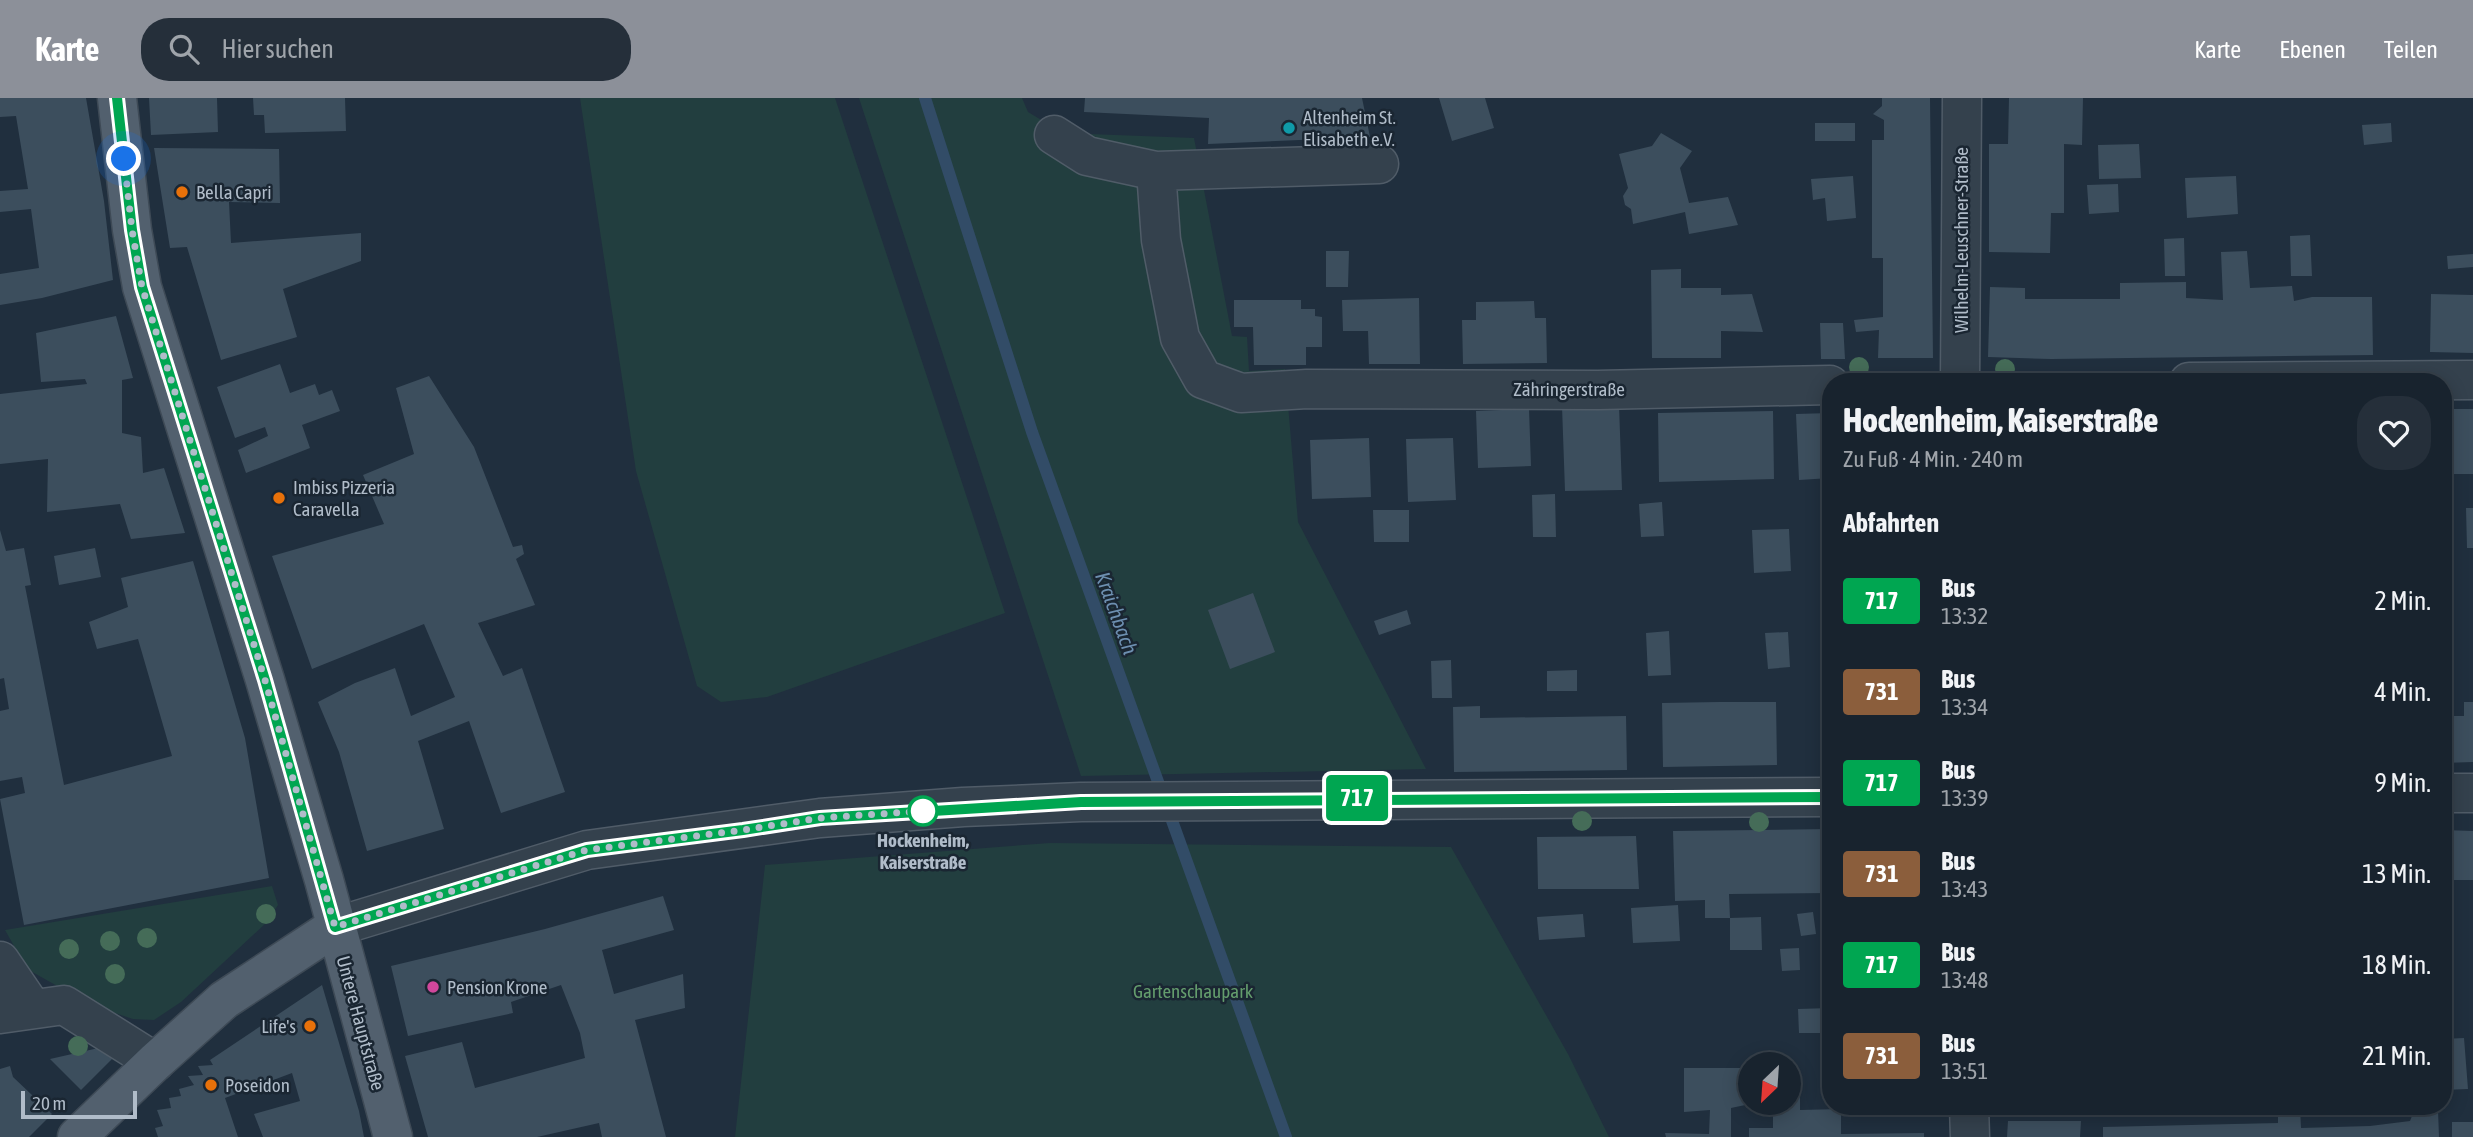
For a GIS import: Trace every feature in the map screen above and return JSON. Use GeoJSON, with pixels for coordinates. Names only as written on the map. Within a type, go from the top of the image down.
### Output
{"type":"FeatureCollection","features":[{"type":"Feature","properties":{"kind":"main road","name":"Untere Hauptstraße"},"geometry":{"type":"LineString","coordinates":[[117,98],[132,230],[142,287],[265,680],[393,1137]]}},
{"type":"Feature","properties":{"kind":"main road"},"geometry":{"type":"LineString","coordinates":[[77,1137],[224,1000],[335,927]]}},
{"type":"Feature","properties":{"kind":"street","name":"Wilhelm-Leuschner-Straße"},"geometry":{"type":"LineString","coordinates":[[1960,373],[1962,98]]}},
{"type":"Feature","properties":{"kind":"street"},"geometry":{"type":"LineString","coordinates":[[1054,135],[1087,156],[1156,171],[1379,164]]}},
{"type":"Feature","properties":{"kind":"street","name":"Zähringerstraße"},"geometry":{"type":"LineString","coordinates":[[1156,171],[1161,240],[1180,338],[1203,379],[1241,393],[1307,389],[1598,390],[1822,385]]}},
{"type":"Feature","properties":{"kind":"street"},"geometry":{"type":"LineString","coordinates":[[2452,380],[2473,380]]}},
{"type":"Feature","properties":{"kind":"street"},"geometry":{"type":"LineString","coordinates":[[2452,793],[2473,793]]}},
{"type":"Feature","properties":{"kind":"street"},"geometry":{"type":"LineString","coordinates":[[335,927],[587,850],[820,818],[1081,802],[1822,797]]}},
{"type":"Feature","properties":{"kind":"street"},"geometry":{"type":"LineString","coordinates":[[0,961],[16,1011],[64,1005],[155,1062]]}},
{"type":"Feature","properties":{"kind":"street"},"geometry":{"type":"LineString","coordinates":[[1969,1115],[1970,1137]]}},
{"type":"Feature","properties":{"kind":"green space"},"geometry":{"type":"Polygon","coordinates":[[[580,98],[835,98],[1005,613],[767,697],[721,702],[697,686],[636,471],[580,98]]]}},
{"type":"Feature","properties":{"kind":"green space"},"geometry":{"type":"Polygon","coordinates":[[[859,98],[1022,98],[1028,112],[1063,133],[1194,138],[1232,336],[1247,337],[1249,371],[1285,369],[1298,522],[1426,769],[1081,776],[859,98]]]}},
{"type":"Feature","properties":{"kind":"green space","name":"Gartenschaupark"},"geometry":{"type":"Polygon","coordinates":[[[1050,843],[1451,847],[1568,1054],[1609,1137],[735,1137],[765,865],[1050,843]]]}},
{"type":"Feature","properties":{"kind":"green space"},"geometry":{"type":"Polygon","coordinates":[[[272,886],[278,905],[266,923],[181,1002],[154,1020],[133,1019],[91,1005],[27,969],[5,930],[272,886]]]}},
{"type":"Feature","properties":{"kind":"building"},"geometry":{"type":"Polygon","coordinates":[[[0,98],[86,98],[104,201],[113,280],[42,298],[0,305],[0,274],[39,268],[31,209],[0,212],[0,191],[28,189],[16,116],[0,117],[0,98]]]}},
{"type":"Feature","properties":{"kind":"building"},"geometry":{"type":"Polygon","coordinates":[[[149,98],[217,98],[218,132],[151,135],[149,98]]]}},
{"type":"Feature","properties":{"kind":"building"},"geometry":{"type":"Polygon","coordinates":[[[253,98],[345,98],[346,131],[265,133],[264,115],[254,115],[253,98]]]}},
{"type":"Feature","properties":{"kind":"building","name":"Altenheim St. Elisabeth e.V."},"geometry":{"type":"Polygon","coordinates":[[[1085,98],[1362,98],[1370,137],[1208,144],[1209,118],[1084,112],[1085,98]]]}},
{"type":"Feature","properties":{"kind":"building"},"geometry":{"type":"Polygon","coordinates":[[[1439,98],[1485,98],[1494,128],[1452,141],[1439,98]]]}},
{"type":"Feature","properties":{"kind":"building"},"geometry":{"type":"Polygon","coordinates":[[[1882,98],[1930,98],[1933,358],[1878,358],[1879,330],[1856,332],[1854,320],[1883,317],[1883,258],[1872,258],[1872,140],[1884,140],[1884,120],[1873,114],[1882,106],[1882,98]]]}},
{"type":"Feature","properties":{"kind":"building"},"geometry":{"type":"Polygon","coordinates":[[[2009,98],[2083,98],[2082,145],[2064,144],[2064,213],[2051,213],[2050,253],[1989,252],[1989,144],[2008,144],[2009,98]]]}},
{"type":"Feature","properties":{"kind":"building"},"geometry":{"type":"Polygon","coordinates":[[[1815,123],[1855,123],[1855,141],[1815,141],[1815,123]]]}},
{"type":"Feature","properties":{"kind":"building"},"geometry":{"type":"Polygon","coordinates":[[[2391,123],[2392,142],[2364,145],[2362,125],[2391,123]]]}},
{"type":"Feature","properties":{"kind":"building"},"geometry":{"type":"Polygon","coordinates":[[[1661,133],[1692,151],[1680,168],[1689,203],[1728,197],[1738,225],[1689,234],[1685,212],[1633,224],[1631,209],[1625,205],[1623,196],[1628,188],[1619,154],[1652,146],[1661,133]]]}},
{"type":"Feature","properties":{"kind":"building"},"geometry":{"type":"Polygon","coordinates":[[[2139,144],[2141,178],[2099,179],[2098,145],[2139,144]]]}},
{"type":"Feature","properties":{"kind":"building"},"geometry":{"type":"Polygon","coordinates":[[[154,148],[279,149],[280,203],[229,202],[231,243],[361,233],[361,261],[283,289],[297,337],[221,360],[187,247],[170,248],[154,148]]]}},
{"type":"Feature","properties":{"kind":"building"},"geometry":{"type":"Polygon","coordinates":[[[1853,176],[1856,218],[1827,221],[1825,198],[1813,200],[1811,179],[1853,176]]]}},
{"type":"Feature","properties":{"kind":"building"},"geometry":{"type":"Polygon","coordinates":[[[2236,176],[2238,214],[2187,218],[2185,178],[2236,176]]]}},
{"type":"Feature","properties":{"kind":"building"},"geometry":{"type":"Polygon","coordinates":[[[2118,184],[2119,212],[2089,214],[2087,185],[2118,184]]]}},
{"type":"Feature","properties":{"kind":"building"},"geometry":{"type":"Polygon","coordinates":[[[2310,235],[2312,276],[2291,276],[2290,236],[2310,235]]]}},
{"type":"Feature","properties":{"kind":"building"},"geometry":{"type":"Polygon","coordinates":[[[2184,238],[2185,276],[2165,276],[2164,239],[2184,238]]]}},
{"type":"Feature","properties":{"kind":"building"},"geometry":{"type":"Polygon","coordinates":[[[1326,251],[1349,251],[1348,287],[1326,287],[1326,251]]]}},
{"type":"Feature","properties":{"kind":"building"},"geometry":{"type":"Polygon","coordinates":[[[2247,251],[2250,288],[2292,286],[2294,301],[2312,297],[2372,297],[2373,355],[2051,359],[1988,357],[1990,287],[2025,288],[2025,299],[2120,299],[2120,283],[2186,282],[2186,298],[2223,300],[2221,252],[2247,251]]]}},
{"type":"Feature","properties":{"kind":"building"},"geometry":{"type":"Polygon","coordinates":[[[2473,254],[2473,267],[2448,269],[2447,256],[2473,254]]]}},
{"type":"Feature","properties":{"kind":"building"},"geometry":{"type":"Polygon","coordinates":[[[1681,269],[1681,288],[1721,288],[1721,295],[1752,294],[1763,332],[1721,331],[1721,358],[1652,358],[1651,270],[1681,269]]]}},
{"type":"Feature","properties":{"kind":"building"},"geometry":{"type":"Polygon","coordinates":[[[2431,294],[2473,295],[2473,353],[2430,352],[2431,294]]]}},
{"type":"Feature","properties":{"kind":"building"},"geometry":{"type":"Polygon","coordinates":[[[1419,298],[1420,364],[1369,364],[1368,331],[1343,331],[1342,300],[1419,298]]]}},
{"type":"Feature","properties":{"kind":"building"},"geometry":{"type":"Polygon","coordinates":[[[1234,300],[1301,300],[1301,309],[1315,309],[1315,316],[1322,317],[1322,347],[1306,347],[1306,365],[1254,365],[1253,327],[1234,327],[1234,300]]]}},
{"type":"Feature","properties":{"kind":"building"},"geometry":{"type":"Polygon","coordinates":[[[1534,301],[1535,318],[1546,318],[1547,363],[1463,364],[1462,320],[1476,320],[1476,302],[1534,301]]]}},
{"type":"Feature","properties":{"kind":"building"},"geometry":{"type":"Polygon","coordinates":[[[116,316],[133,378],[122,380],[122,433],[141,437],[143,473],[164,468],[185,533],[131,539],[120,504],[47,512],[48,459],[0,464],[0,394],[87,384],[85,379],[41,382],[36,333],[116,316]]]}},
{"type":"Feature","properties":{"kind":"building"},"geometry":{"type":"Polygon","coordinates":[[[1820,323],[1843,323],[1845,359],[1821,359],[1820,323]]]}},
{"type":"Feature","properties":{"kind":"building"},"geometry":{"type":"Polygon","coordinates":[[[280,364],[290,393],[315,384],[319,395],[332,390],[340,411],[302,425],[310,448],[246,473],[238,450],[268,436],[265,427],[235,438],[217,387],[280,364]]]}},
{"type":"Feature","properties":{"kind":"building"},"geometry":{"type":"Polygon","coordinates":[[[429,376],[474,447],[513,547],[522,545],[524,554],[516,559],[535,605],[478,623],[503,676],[522,668],[565,792],[501,813],[469,721],[418,741],[444,829],[367,851],[339,752],[318,702],[355,683],[395,668],[411,716],[455,697],[424,624],[312,669],[272,556],[384,524],[363,475],[414,454],[396,388],[429,376]]]}},
{"type":"Feature","properties":{"kind":"building"},"geometry":{"type":"Polygon","coordinates":[[[1619,405],[1622,490],[1565,491],[1562,406],[1619,405]]]}},
{"type":"Feature","properties":{"kind":"building"},"geometry":{"type":"Polygon","coordinates":[[[1529,409],[1531,466],[1478,468],[1476,411],[1529,409]]]}},
{"type":"Feature","properties":{"kind":"building"},"geometry":{"type":"Polygon","coordinates":[[[2452,409],[2473,409],[2473,474],[2452,474],[2452,409]]]}},
{"type":"Feature","properties":{"kind":"building"},"geometry":{"type":"Polygon","coordinates":[[[1773,411],[1774,479],[1659,482],[1658,413],[1773,411]]]}},
{"type":"Feature","properties":{"kind":"building"},"geometry":{"type":"Polygon","coordinates":[[[1822,413],[1822,479],[1799,480],[1796,414],[1822,413]]]}},
{"type":"Feature","properties":{"kind":"building"},"geometry":{"type":"Polygon","coordinates":[[[1369,438],[1371,497],[1312,499],[1310,440],[1369,438]]]}},
{"type":"Feature","properties":{"kind":"building"},"geometry":{"type":"Polygon","coordinates":[[[1453,438],[1456,500],[1408,502],[1406,439],[1453,438]]]}},
{"type":"Feature","properties":{"kind":"building"},"geometry":{"type":"Polygon","coordinates":[[[1555,494],[1556,537],[1533,537],[1532,495],[1555,494]]]}},
{"type":"Feature","properties":{"kind":"building"},"geometry":{"type":"Polygon","coordinates":[[[1662,502],[1664,536],[1641,537],[1639,504],[1662,502]]]}},
{"type":"Feature","properties":{"kind":"building"},"geometry":{"type":"Polygon","coordinates":[[[2466,508],[2473,508],[2473,548],[2467,548],[2466,508]]]}},
{"type":"Feature","properties":{"kind":"building"},"geometry":{"type":"Polygon","coordinates":[[[1373,510],[1409,510],[1409,542],[1374,542],[1373,510]]]}},
{"type":"Feature","properties":{"kind":"building"},"geometry":{"type":"Polygon","coordinates":[[[1789,529],[1791,571],[1754,573],[1752,530],[1789,529]]]}},
{"type":"Feature","properties":{"kind":"building"},"geometry":{"type":"Polygon","coordinates":[[[0,530],[6,551],[24,548],[31,585],[25,586],[64,785],[172,756],[138,639],[97,649],[89,622],[128,607],[121,578],[193,561],[245,738],[269,878],[24,925],[0,799],[25,793],[22,777],[0,781],[0,711],[9,709],[4,678],[0,679],[0,530]]]}},
{"type":"Feature","properties":{"kind":"building"},"geometry":{"type":"Polygon","coordinates":[[[95,548],[101,577],[59,585],[54,556],[95,548]]]}},
{"type":"Feature","properties":{"kind":"building"},"geometry":{"type":"Polygon","coordinates":[[[1253,593],[1275,652],[1230,669],[1208,610],[1253,593]]]}},
{"type":"Feature","properties":{"kind":"building"},"geometry":{"type":"Polygon","coordinates":[[[1407,610],[1411,624],[1379,635],[1374,621],[1407,610]]]}},
{"type":"Feature","properties":{"kind":"building"},"geometry":{"type":"Polygon","coordinates":[[[1669,631],[1671,675],[1648,676],[1646,633],[1669,631]]]}},
{"type":"Feature","properties":{"kind":"building"},"geometry":{"type":"Polygon","coordinates":[[[1788,632],[1790,667],[1768,669],[1765,633],[1788,632]]]}},
{"type":"Feature","properties":{"kind":"building"},"geometry":{"type":"Polygon","coordinates":[[[1451,660],[1452,698],[1432,698],[1431,661],[1451,660]]]}},
{"type":"Feature","properties":{"kind":"building"},"geometry":{"type":"Polygon","coordinates":[[[1577,670],[1577,691],[1547,691],[1547,671],[1577,670]]]}},
{"type":"Feature","properties":{"kind":"building"},"geometry":{"type":"Polygon","coordinates":[[[1776,702],[1777,765],[1663,767],[1662,703],[1776,702]]]}},
{"type":"Feature","properties":{"kind":"building"},"geometry":{"type":"Polygon","coordinates":[[[2464,702],[2473,702],[2473,762],[2452,763],[2452,716],[2464,716],[2464,702]]]}},
{"type":"Feature","properties":{"kind":"building"},"geometry":{"type":"Polygon","coordinates":[[[1480,706],[1480,718],[1626,716],[1627,770],[1454,772],[1453,707],[1480,706]]]}},
{"type":"Feature","properties":{"kind":"building"},"geometry":{"type":"Polygon","coordinates":[[[1822,829],[1822,893],[1729,894],[1730,918],[1705,918],[1705,900],[1675,901],[1673,831],[1822,829]]]}},
{"type":"Feature","properties":{"kind":"building"},"geometry":{"type":"Polygon","coordinates":[[[2452,830],[2473,831],[2473,880],[2452,880],[2452,830]]]}},
{"type":"Feature","properties":{"kind":"building"},"geometry":{"type":"Polygon","coordinates":[[[1636,836],[1639,889],[1538,889],[1537,837],[1636,836]]]}},
{"type":"Feature","properties":{"kind":"building"},"geometry":{"type":"Polygon","coordinates":[[[663,896],[674,930],[602,950],[614,994],[683,974],[685,1008],[635,1020],[666,1137],[602,1137],[599,1123],[537,1137],[428,1137],[405,1056],[462,1042],[475,1088],[585,1058],[580,1033],[561,985],[511,1002],[513,1013],[408,1036],[391,966],[545,929],[663,896]]]}},
{"type":"Feature","properties":{"kind":"building"},"geometry":{"type":"Polygon","coordinates":[[[1678,905],[1680,941],[1633,943],[1631,908],[1678,905]]]}},
{"type":"Feature","properties":{"kind":"building"},"geometry":{"type":"Polygon","coordinates":[[[1813,912],[1816,934],[1801,936],[1797,914],[1813,912]]]}},
{"type":"Feature","properties":{"kind":"building"},"geometry":{"type":"Polygon","coordinates":[[[1583,914],[1585,937],[1539,940],[1537,917],[1583,914]]]}},
{"type":"Feature","properties":{"kind":"building"},"geometry":{"type":"Polygon","coordinates":[[[1761,917],[1762,950],[1730,950],[1730,918],[1761,917]]]}},
{"type":"Feature","properties":{"kind":"building"},"geometry":{"type":"Polygon","coordinates":[[[1799,948],[1800,970],[1782,971],[1780,949],[1799,948]]]}},
{"type":"Feature","properties":{"kind":"building"},"geometry":{"type":"Polygon","coordinates":[[[2452,966],[2454,966],[2452,1003],[2452,966]]]}},
{"type":"Feature","properties":{"kind":"building"},"geometry":{"type":"Polygon","coordinates":[[[322,985],[359,1111],[364,1137],[263,1137],[254,1114],[300,1101],[292,1073],[225,1098],[238,1137],[158,1137],[155,1128],[163,1126],[157,1110],[171,1108],[169,1098],[181,1096],[179,1089],[194,1085],[188,1076],[203,1075],[198,1066],[213,1065],[210,1060],[322,985]]]}},
{"type":"Feature","properties":{"kind":"building"},"geometry":{"type":"Polygon","coordinates":[[[1822,1008],[1822,1033],[1799,1033],[1798,1009],[1822,1008]]]}},
{"type":"Feature","properties":{"kind":"building"},"geometry":{"type":"Polygon","coordinates":[[[2464,1038],[2468,1089],[2452,1090],[2452,1039],[2464,1038]]]}},
{"type":"Feature","properties":{"kind":"building"},"geometry":{"type":"Polygon","coordinates":[[[103,1047],[112,1059],[81,1090],[50,1059],[103,1047]]]}},
{"type":"Feature","properties":{"kind":"building"},"geometry":{"type":"Polygon","coordinates":[[[10,1066],[13,1077],[52,1114],[29,1137],[0,1137],[0,1069],[10,1066]]]}},
{"type":"Feature","properties":{"kind":"building"},"geometry":{"type":"Polygon","coordinates":[[[1684,1068],[1738,1068],[1738,1107],[1731,1108],[1731,1137],[1666,1137],[1665,1133],[1709,1134],[1710,1110],[1684,1112],[1684,1068]]]}},
{"type":"Feature","properties":{"kind":"building"},"geometry":{"type":"Polygon","coordinates":[[[1822,1109],[1822,1115],[1841,1115],[1841,1134],[1924,1133],[1924,1137],[1749,1137],[1749,1128],[1773,1128],[1773,1115],[1801,1115],[1801,1110],[1822,1109]]]}},
{"type":"Feature","properties":{"kind":"building"},"geometry":{"type":"Polygon","coordinates":[[[2278,1115],[2300,1115],[2301,1128],[2370,1126],[2410,1121],[2412,1115],[2438,1115],[2439,1137],[2103,1137],[2103,1127],[2278,1123],[2278,1115]]]}},
{"type":"Feature","properties":{"kind":"building"},"geometry":{"type":"Polygon","coordinates":[[[2008,1121],[2081,1121],[2080,1137],[2007,1137],[2008,1121]]]}},
{"type":"Feature","properties":{"kind":"building"},"geometry":{"type":"Polygon","coordinates":[[[2452,1122],[2473,1122],[2473,1137],[2452,1137],[2452,1122]]]}},
{"type":"Feature","properties":{"kind":"waterway","name":"Kraichbach"},"geometry":{"type":"LineString","coordinates":[[925,98],[1032,432],[1286,1137]]}},
{"type":"Feature","properties":{"kind":"bus line","name":"717"},"geometry":{"type":"LineString","coordinates":[[117,98],[132,230],[142,287],[265,680],[324,880],[335,927],[587,850],[820,818],[963,807],[1081,802],[1346,798],[1822,797]]}},
{"type":"Feature","properties":{"kind":"place","name":"Altenheim St. Elisabeth e.V."},"geometry":{"type":"Point","coordinates":[1289,128]}},
{"type":"Feature","properties":{"kind":"place","name":"Bella Capri"},"geometry":{"type":"Point","coordinates":[182,192]}},
{"type":"Feature","properties":{"kind":"place","name":"Imbiss Pizzeria Caravella"},"geometry":{"type":"Point","coordinates":[279,498]}},
{"type":"Feature","properties":{"kind":"place","name":"Hockenheim, Kaiserstraße"},"geometry":{"type":"Point","coordinates":[923,811]}},
{"type":"Feature","properties":{"kind":"place","name":"Pension Krone"},"geometry":{"type":"Point","coordinates":[433,987]}},
{"type":"Feature","properties":{"kind":"place","name":"Life's"},"geometry":{"type":"Point","coordinates":[310,1026]}},
{"type":"Feature","properties":{"kind":"place","name":"Poseidon"},"geometry":{"type":"Point","coordinates":[211,1085]}},
{"type":"Feature","properties":{"kind":"route"},"geometry":{"type":"LineString","coordinates":[[124,159],[142,287],[265,680],[324,880],[335,927],[587,850],[820,818],[923,811]]}}]}
